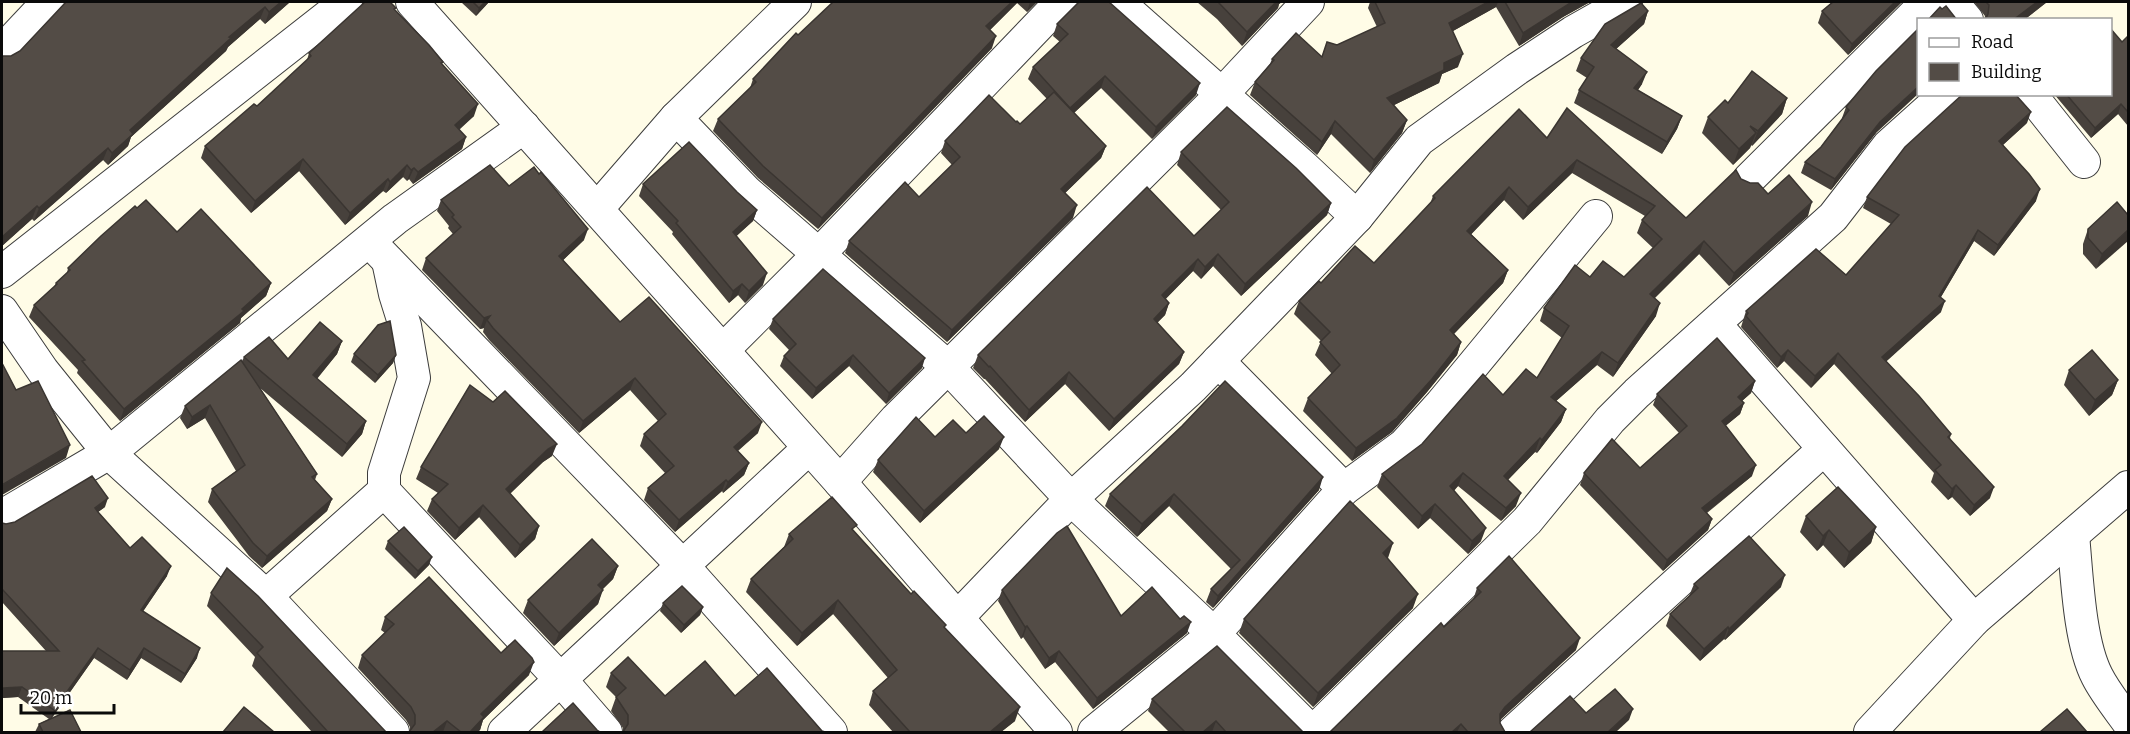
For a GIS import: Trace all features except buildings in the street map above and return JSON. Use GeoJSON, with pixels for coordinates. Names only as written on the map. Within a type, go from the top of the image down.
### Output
{"type":"FeatureCollection","features":[{"type":"Feature","properties":{"kind":"street"},"geometry":{"type":"LineString","coordinates":[[2,51],[48,2]]}},
{"type":"Feature","properties":{"kind":"street"},"geometry":{"type":"LineString","coordinates":[[2,272],[346,2]]}},
{"type":"Feature","properties":{"kind":"street"},"geometry":{"type":"LineString","coordinates":[[412,2],[723,350],[1056,732]]}},
{"type":"Feature","properties":{"kind":"street"},"geometry":{"type":"LineString","coordinates":[[597,209],[676,118],[795,2]]}},
{"type":"Feature","properties":{"kind":"street"},"geometry":{"type":"LineString","coordinates":[[723,350],[1062,2]]}},
{"type":"Feature","properties":{"kind":"street"},"geometry":{"type":"LineString","coordinates":[[1118,2],[1357,217]]}},
{"type":"Feature","properties":{"kind":"street"},"geometry":{"type":"LineString","coordinates":[[840,483],[896,419],[1222,94],[1308,2]]}},
{"type":"Feature","properties":{"kind":"street"},"geometry":{"type":"LineString","coordinates":[[957,618],[1071,500],[1193,387],[1357,217],[1419,140],[1517,69],[1573,32],[1626,2]]}},
{"type":"Feature","properties":{"kind":"street"},"geometry":{"type":"LineString","coordinates":[[1749,179],[1927,2]]}},
{"type":"Feature","properties":{"kind":"street"},"geometry":{"type":"LineString","coordinates":[[1952,2],[1965,18]]}},
{"type":"Feature","properties":{"kind":"street"},"geometry":{"type":"LineString","coordinates":[[676,118],[746,191],[948,367],[1071,500],[1214,634],[1312,732],[1527,521],[1610,420],[1833,217],[1888,146],[1944,96]]}},
{"type":"Feature","properties":{"kind":"street"},"geometry":{"type":"LineString","coordinates":[[2032,96],[2084,162]]}},
{"type":"Feature","properties":{"kind":"street"},"geometry":{"type":"LineString","coordinates":[[2,516],[109,453],[378,251],[395,219],[524,127]]}},
{"type":"Feature","properties":{"kind":"street"},"geometry":{"type":"LineString","coordinates":[[1094,732],[1214,634],[1344,489],[1404,445],[1441,404],[1596,216]]}},
{"type":"Feature","properties":{"kind":"street"},"geometry":{"type":"LineString","coordinates":[[378,251],[405,326],[414,378],[384,473],[384,491],[561,680],[606,732]]}},
{"type":"Feature","properties":{"kind":"street"},"geometry":{"type":"LineString","coordinates":[[378,251],[682,565],[831,732]]}},
{"type":"Feature","properties":{"kind":"street"},"geometry":{"type":"LineString","coordinates":[[2,311],[43,371],[109,453],[266,596],[393,732]]}},
{"type":"Feature","properties":{"kind":"street"},"geometry":{"type":"LineString","coordinates":[[1715,324],[1974,620]]}},
{"type":"Feature","properties":{"kind":"street"},"geometry":{"type":"LineString","coordinates":[[1218,361],[1344,489]]}},
{"type":"Feature","properties":{"kind":"street"},"geometry":{"type":"LineString","coordinates":[[504,732],[809,448]]}},
{"type":"Feature","properties":{"kind":"street"},"geometry":{"type":"LineString","coordinates":[[1513,732],[1824,449]]}},
{"type":"Feature","properties":{"kind":"street"},"geometry":{"type":"LineString","coordinates":[[1870,732],[1974,620],[2128,487]]}},
{"type":"Feature","properties":{"kind":"street"},"geometry":{"type":"LineString","coordinates":[[266,596],[384,491]]}},
{"type":"Feature","properties":{"kind":"street"},"geometry":{"type":"LineString","coordinates":[[2073,535],[2084,634],[2089,656],[2097,677],[2128,722]]}}]}
